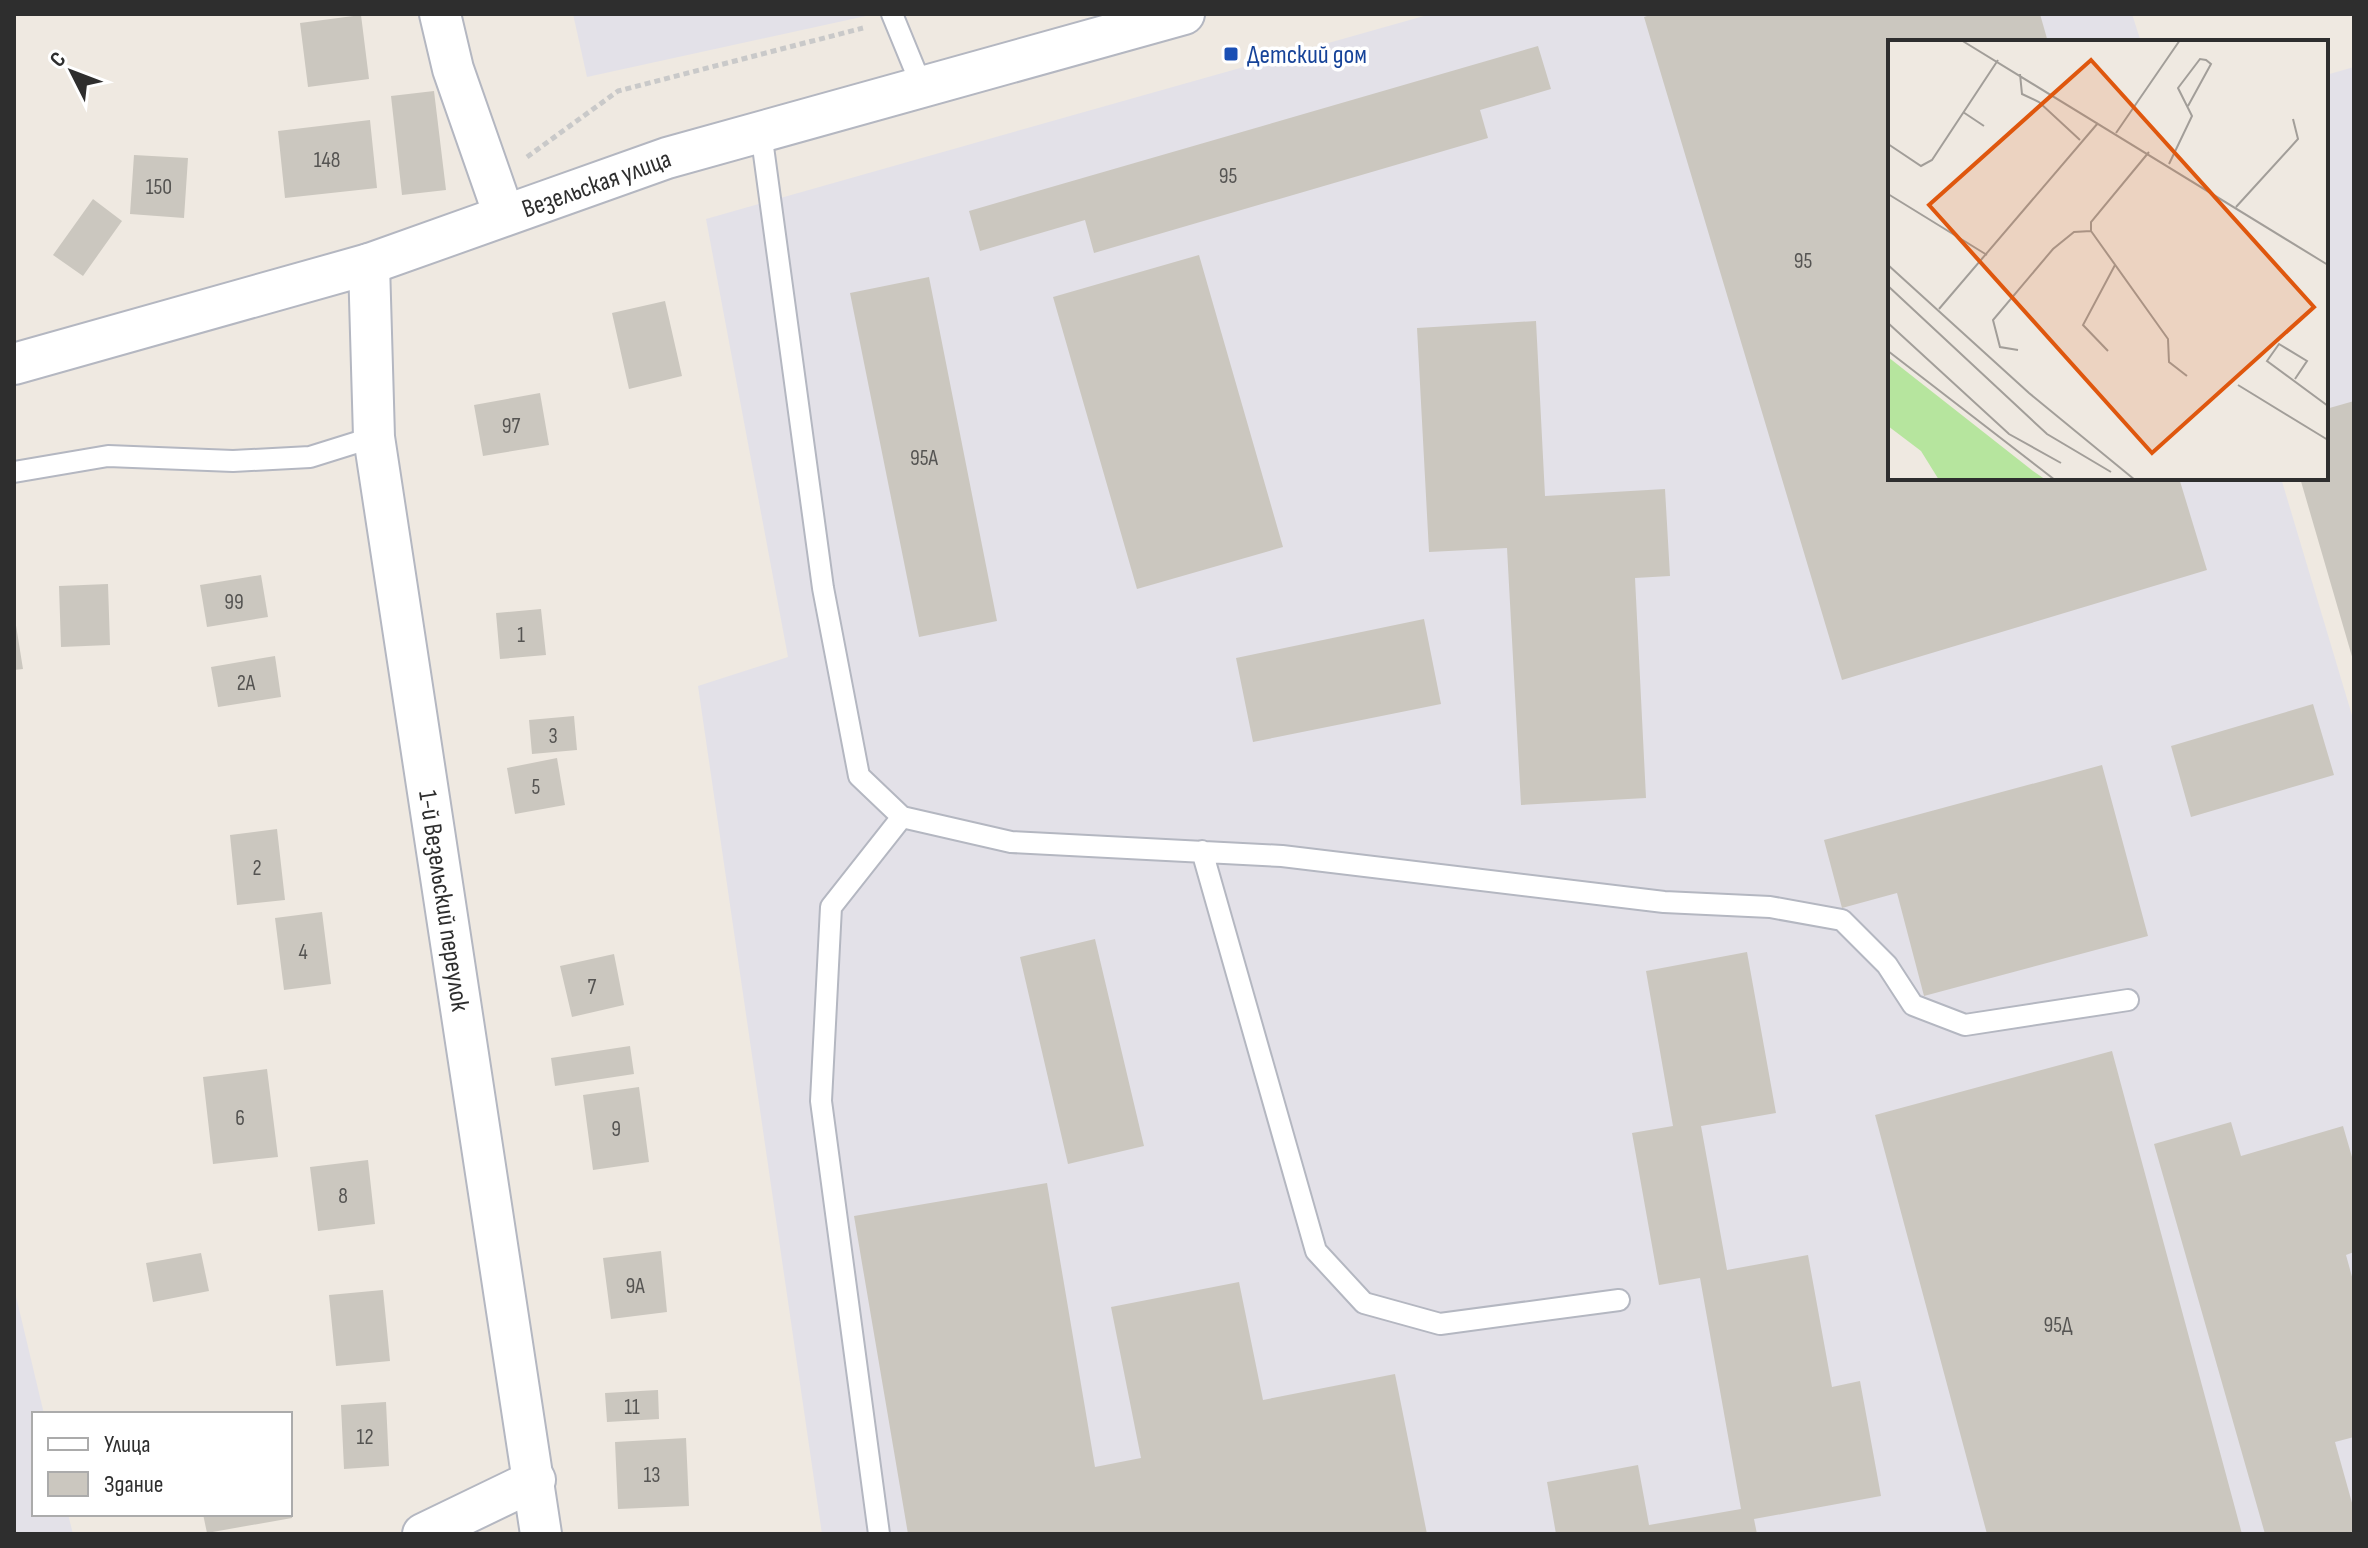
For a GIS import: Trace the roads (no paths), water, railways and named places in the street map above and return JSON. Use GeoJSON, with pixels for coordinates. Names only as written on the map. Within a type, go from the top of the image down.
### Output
{"type":"FeatureCollection","features":[{"type":"Feature","properties":{"kind":"street"},"geometry":{"type":"LineString","coordinates":[[440,14],[453,69],[504,215]]}},
{"type":"Feature","properties":{"kind":"street","name":"Везельская улица"},"geometry":{"type":"LineString","coordinates":[[14,364],[369,264],[667,158],[1184,14]]}},
{"type":"Feature","properties":{"kind":"street","name":"1-й Везельский переулок"},"geometry":{"type":"LineString","coordinates":[[369,264],[374,437],[541,1534]]}},
{"type":"Feature","properties":{"kind":"street"},"geometry":{"type":"LineString","coordinates":[[423,1534],[535,1480]]}},
{"type":"Feature","properties":{"kind":"lane"},"geometry":{"type":"LineString","coordinates":[[893,17],[922,87]]}},
{"type":"Feature","properties":{"kind":"lane"},"geometry":{"type":"LineString","coordinates":[[761,132],[823,588],[859,776],[902,817],[1011,842],[1282,856],[1664,902],[1770,907],[1842,920],[1887,965],[1913,1005],[1965,1025],[2128,1000]]}},
{"type":"Feature","properties":{"kind":"lane"},"geometry":{"type":"LineString","coordinates":[[14,472],[108,456],[233,461],[310,457],[374,437]]}},
{"type":"Feature","properties":{"kind":"lane"},"geometry":{"type":"LineString","coordinates":[[879,1534],[821,1101],[831,907],[902,817]]}},
{"type":"Feature","properties":{"kind":"lane"},"geometry":{"type":"LineString","coordinates":[[1202,851],[1316,1251],[1364,1303],[1440,1324],[1619,1300]]}},
{"type":"Feature","properties":{"kind":"place","name":"Детский дом"},"geometry":{"type":"Point","coordinates":[1231,54]}}]}
